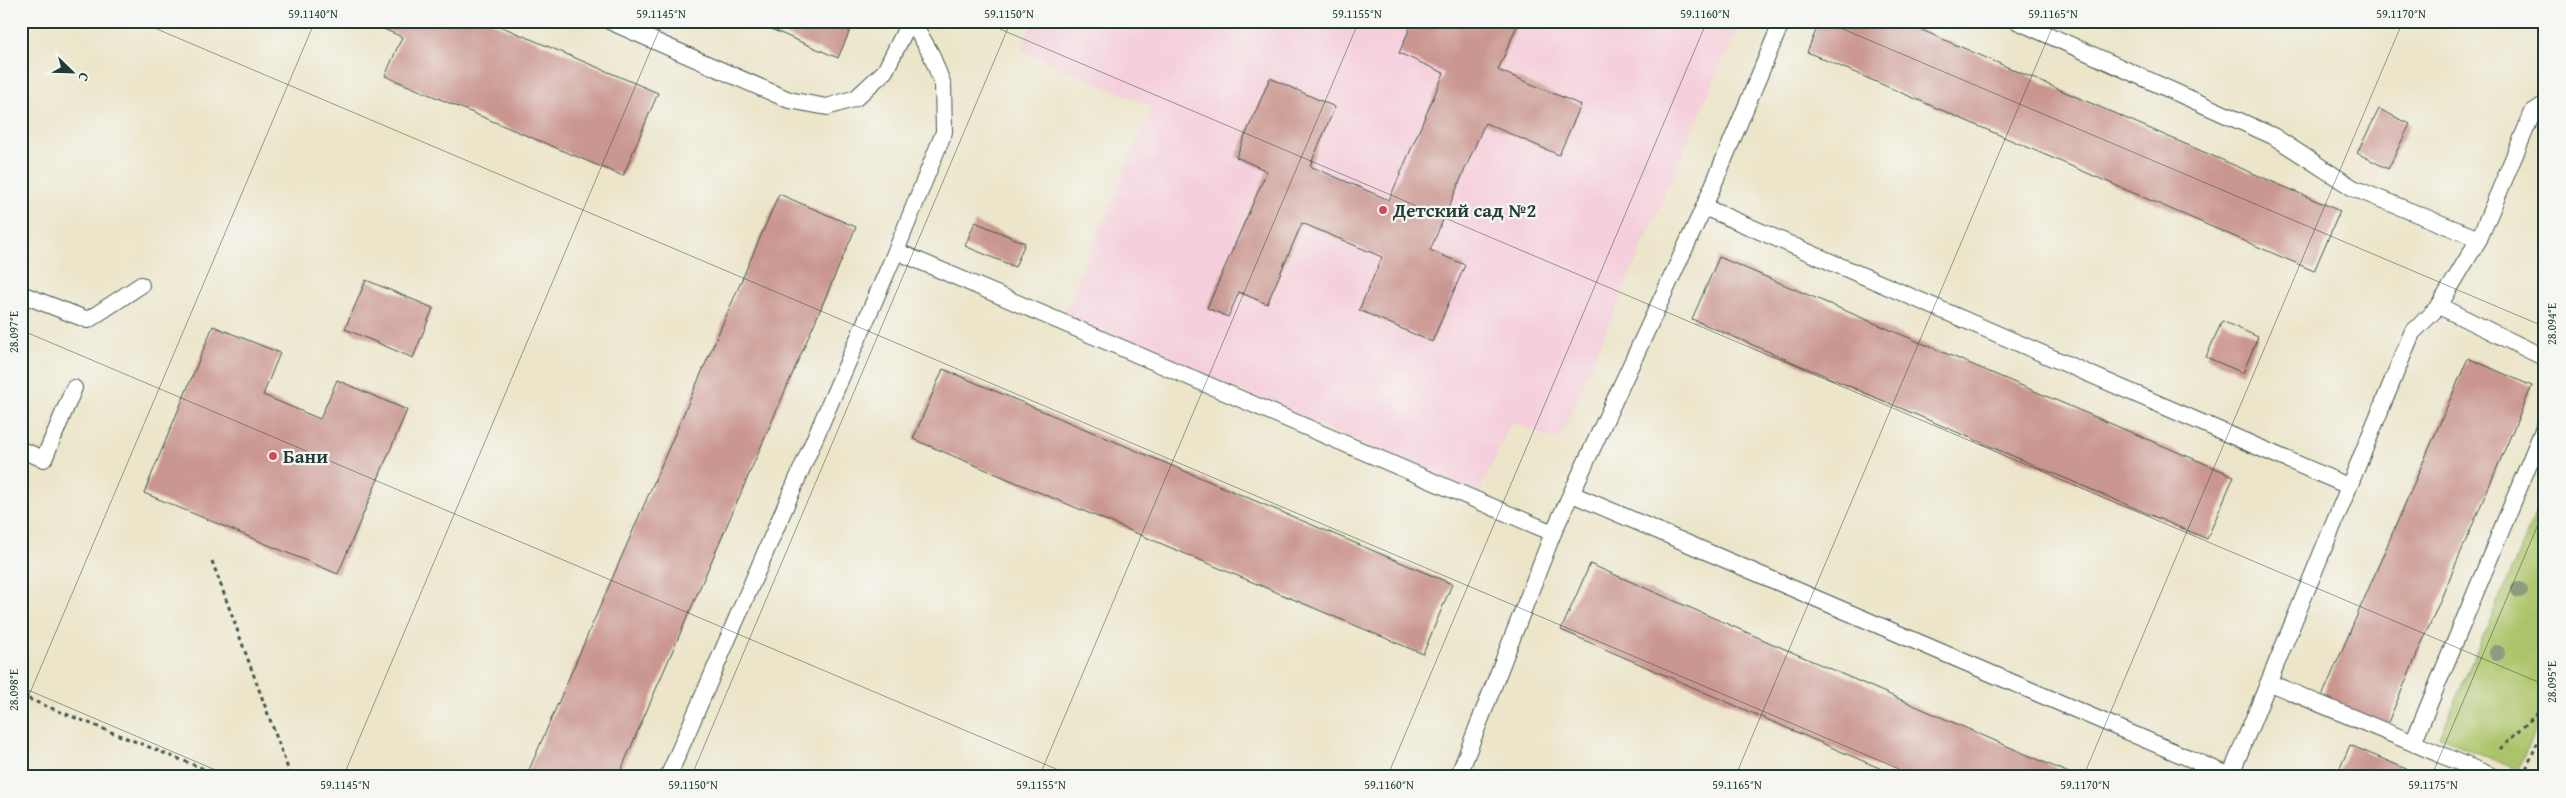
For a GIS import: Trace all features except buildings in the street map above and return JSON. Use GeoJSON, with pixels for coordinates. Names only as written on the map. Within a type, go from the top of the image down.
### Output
{"type":"FeatureCollection","features":[{"type":"Feature","properties":{"kind":"lane"},"geometry":{"type":"LineString","coordinates":[[609,21],[789,100],[827,107],[856,98],[884,71],[911,21]]}},
{"type":"Feature","properties":{"kind":"lane"},"geometry":{"type":"LineString","coordinates":[[668,777],[896,251],[944,132],[943,85],[931,54],[911,21]]}},
{"type":"Feature","properties":{"kind":"lane"},"geometry":{"type":"LineString","coordinates":[[1458,777],[1553,534],[1704,207],[1782,21]]}},
{"type":"Feature","properties":{"kind":"lane"},"geometry":{"type":"LineString","coordinates":[[2017,21],[2273,136],[2354,188],[2479,239]]}},
{"type":"Feature","properties":{"kind":"lane"},"geometry":{"type":"LineString","coordinates":[[1572,494],[2169,751],[2232,776],[2348,486],[2412,333],[2439,306],[2479,239],[2533,112],[2545,104]]}},
{"type":"Feature","properties":{"kind":"lane"},"geometry":{"type":"LineString","coordinates":[[1704,207],[2348,486]]}},
{"type":"Feature","properties":{"kind":"lane"},"geometry":{"type":"LineString","coordinates":[[896,251],[1553,534]]}},
{"type":"Feature","properties":{"kind":"lane"},"geometry":{"type":"LineString","coordinates":[[21,294],[88,320],[141,285]]}},
{"type":"Feature","properties":{"kind":"lane"},"geometry":{"type":"LineString","coordinates":[[2439,306],[2545,358]]}},
{"type":"Feature","properties":{"kind":"lane"},"geometry":{"type":"LineString","coordinates":[[21,450],[44,459],[74,388]]}},
{"type":"Feature","properties":{"kind":"lane"},"geometry":{"type":"LineString","coordinates":[[2413,743],[2545,425]]}},
{"type":"Feature","properties":{"kind":"lane"},"geometry":{"type":"LineString","coordinates":[[2270,683],[2494,777]]}},
{"type":"Feature","properties":{"kind":"path"},"geometry":{"type":"LineString","coordinates":[[212,561],[291,777]]}},
{"type":"Feature","properties":{"kind":"path"},"geometry":{"type":"LineString","coordinates":[[21,696],[224,777]]}},
{"type":"Feature","properties":{"kind":"path"},"geometry":{"type":"LineString","coordinates":[[2478,770],[2545,706]]}},
{"type":"Feature","properties":{"kind":"path"},"geometry":{"type":"LineString","coordinates":[[2522,777],[2545,725]]}},
{"type":"Feature","properties":{"kind":"shaded area","name":"Детский сад №2"},"geometry":{"type":"Polygon","coordinates":[[[1033,21],[1740,21],[1558,442],[1511,422],[1479,494],[1063,314],[1152,107],[1021,50],[1033,21]]]}},
{"type":"Feature","properties":{"kind":"green space"},"geometry":{"type":"Polygon","coordinates":[[[2545,491],[2545,706],[2518,770],[2440,737],[2545,491]]]}},
{"type":"Feature","properties":{"kind":"place","name":"Детский сад №2"},"geometry":{"type":"Point","coordinates":[1383,210]}},
{"type":"Feature","properties":{"kind":"place","name":"Бани"},"geometry":{"type":"Point","coordinates":[273,456]}}]}
